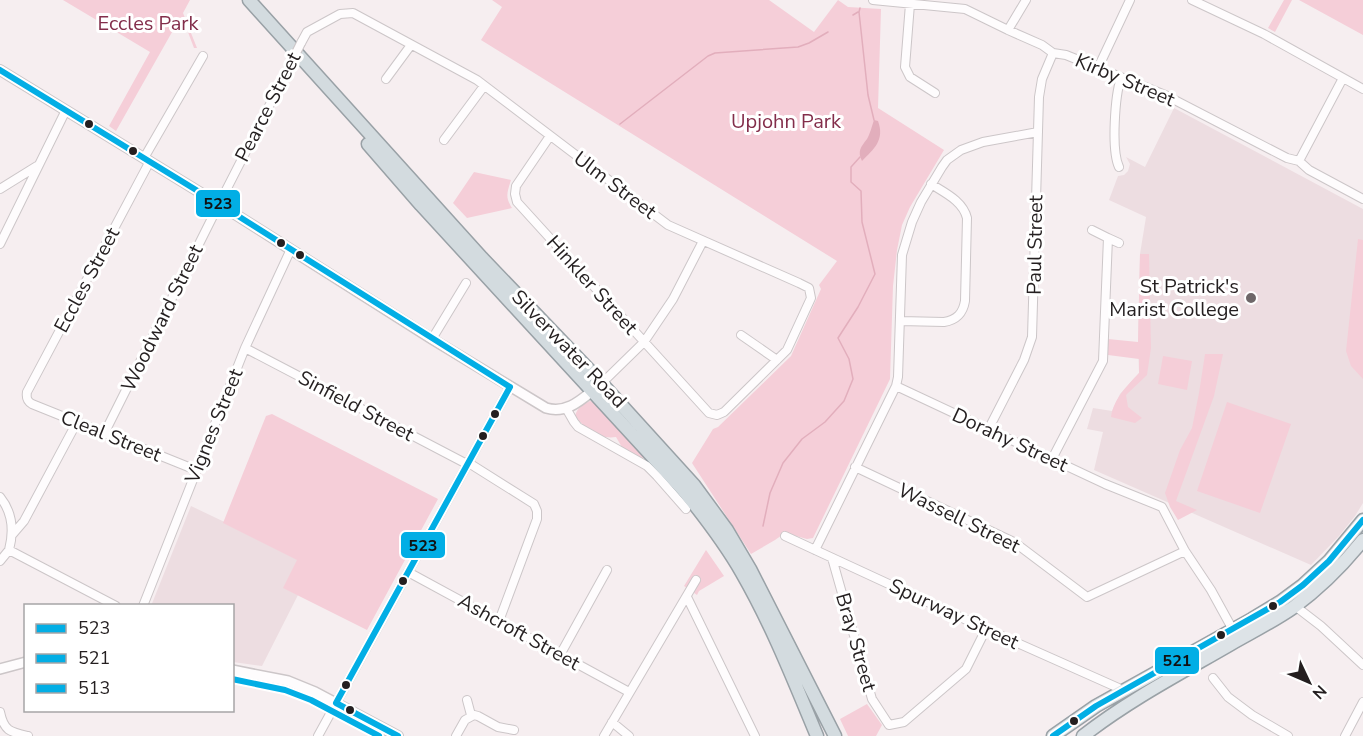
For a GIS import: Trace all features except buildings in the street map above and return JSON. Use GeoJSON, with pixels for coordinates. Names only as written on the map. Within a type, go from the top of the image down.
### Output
{"type":"FeatureCollection","features":[{"type":"Feature","properties":{"kind":"highway","name":"Silverwater Road"},"geometry":{"type":"LineString","coordinates":[[239,0],[421,205],[686,476],[727,530],[756,579],[835,736]]}},
{"type":"Feature","properties":{"kind":"highway","name":"Silverwater Road"},"geometry":{"type":"LineString","coordinates":[[249,0],[597,387],[710,524],[741,572],[771,629],[817,736]]}},
{"type":"Feature","properties":{"kind":"main road"},"geometry":{"type":"LineString","coordinates":[[1053,736],[1087,711],[1280,602],[1303,585],[1335,554],[1363,520]]}},
{"type":"Feature","properties":{"kind":"main road"},"geometry":{"type":"LineString","coordinates":[[1083,736],[1126,704],[1295,606],[1334,573],[1363,540]]}},
{"type":"Feature","properties":{"kind":"street","name":"Kirby Street"},"geometry":{"type":"LineString","coordinates":[[873,0],[910,4],[939,3],[965,9],[1042,45],[1053,53],[1066,54],[1165,95],[1287,158],[1299,161],[1309,170],[1363,199]]}},
{"type":"Feature","properties":{"kind":"street"},"geometry":{"type":"LineString","coordinates":[[1008,30],[1026,0]]}},
{"type":"Feature","properties":{"kind":"street"},"geometry":{"type":"LineString","coordinates":[[1098,68],[1130,0]]}},
{"type":"Feature","properties":{"kind":"street"},"geometry":{"type":"LineString","coordinates":[[1192,0],[1264,33],[1363,88]]}},
{"type":"Feature","properties":{"kind":"street"},"geometry":{"type":"LineString","coordinates":[[910,4],[905,67],[910,77],[934,93]]}},
{"type":"Feature","properties":{"kind":"street","name":"Ulm Street"},"geometry":{"type":"LineString","coordinates":[[301,43],[307,32],[340,14],[353,13],[484,86],[668,225],[809,288],[811,298],[787,350],[723,412]]}},
{"type":"Feature","properties":{"kind":"street","name":"Pearce Street"},"geometry":{"type":"LineString","coordinates":[[219,204],[301,43]]}},
{"type":"Feature","properties":{"kind":"street"},"geometry":{"type":"LineString","coordinates":[[386,79],[411,45]]}},
{"type":"Feature","properties":{"kind":"street","name":"Paul Street"},"geometry":{"type":"LineString","coordinates":[[988,430],[1024,360],[1032,338],[1040,89],[1053,53]]}},
{"type":"Feature","properties":{"kind":"street","name":"Eccles Street"},"geometry":{"type":"LineString","coordinates":[[28,400],[27,392],[202,56]]}},
{"type":"Feature","properties":{"kind":"street"},"geometry":{"type":"LineString","coordinates":[[0,70],[147,159],[510,387],[555,411],[566,408],[597,387],[645,342],[673,299],[703,241]]}},
{"type":"Feature","properties":{"kind":"street"},"geometry":{"type":"LineString","coordinates":[[1119,167],[1115,148],[1117,92],[1121,78]]}},
{"type":"Feature","properties":{"kind":"street"},"geometry":{"type":"LineString","coordinates":[[1299,161],[1344,78]]}},
{"type":"Feature","properties":{"kind":"street"},"geometry":{"type":"LineString","coordinates":[[444,140],[484,86]]}},
{"type":"Feature","properties":{"kind":"street"},"geometry":{"type":"LineString","coordinates":[[0,244],[66,110]]}},
{"type":"Feature","properties":{"kind":"street"},"geometry":{"type":"LineString","coordinates":[[815,550],[896,386],[902,255],[912,222],[931,184],[947,160],[961,150],[983,142],[1038,132]]}},
{"type":"Feature","properties":{"kind":"street","name":"Hinkler Street"},"geometry":{"type":"LineString","coordinates":[[550,136],[516,186],[514,194],[517,202],[709,413],[717,415],[723,412]]}},
{"type":"Feature","properties":{"kind":"street"},"geometry":{"type":"LineString","coordinates":[[0,189],[38,165]]}},
{"type":"Feature","properties":{"kind":"street"},"geometry":{"type":"LineString","coordinates":[[900,321],[944,322],[952,320],[961,314],[965,301],[966,211],[957,201],[931,184]]}},
{"type":"Feature","properties":{"kind":"street","name":"Woodward Street"},"geometry":{"type":"LineString","coordinates":[[105,432],[219,204]]}},
{"type":"Feature","properties":{"kind":"street"},"geometry":{"type":"LineString","coordinates":[[1092,230],[1119,243]]}},
{"type":"Feature","properties":{"kind":"street"},"geometry":{"type":"LineString","coordinates":[[1052,459],[1103,361],[1108,238]]}},
{"type":"Feature","properties":{"kind":"street","name":"Vignes Street"},"geometry":{"type":"LineString","coordinates":[[144,604],[245,348],[291,249]]}},
{"type":"Feature","properties":{"kind":"street"},"geometry":{"type":"LineString","coordinates":[[432,339],[466,282]]}},
{"type":"Feature","properties":{"kind":"street"},"geometry":{"type":"LineString","coordinates":[[741,335],[777,360]]}},
{"type":"Feature","properties":{"kind":"street","name":"Sinfield Street"},"geometry":{"type":"LineString","coordinates":[[245,348],[472,465],[534,504],[537,519],[499,621]]}},
{"type":"Feature","properties":{"kind":"street","name":"Dorahy Street"},"geometry":{"type":"LineString","coordinates":[[896,386],[1105,484],[1162,507],[1185,551],[1211,590],[1233,630]]}},
{"type":"Feature","properties":{"kind":"street"},"geometry":{"type":"LineString","coordinates":[[318,736],[510,387]]}},
{"type":"Feature","properties":{"kind":"street","name":"Cleal Street"},"geometry":{"type":"LineString","coordinates":[[28,400],[32,404],[196,470]]}},
{"type":"Feature","properties":{"kind":"street"},"geometry":{"type":"LineString","coordinates":[[566,408],[578,427],[651,469],[686,509]]}},
{"type":"Feature","properties":{"kind":"street"},"geometry":{"type":"LineString","coordinates":[[12,535],[24,521],[77,422]]}},
{"type":"Feature","properties":{"kind":"street","name":"Wassell Street"},"geometry":{"type":"LineString","coordinates":[[855,467],[1014,542],[1087,597],[1185,551]]}},
{"type":"Feature","properties":{"kind":"street"},"geometry":{"type":"LineString","coordinates":[[0,497],[11,518],[12,535],[9,550],[0,561]]}},
{"type":"Feature","properties":{"kind":"street","name":"Spurway Street"},"geometry":{"type":"LineString","coordinates":[[785,536],[1123,690]]}},
{"type":"Feature","properties":{"kind":"street"},"geometry":{"type":"LineString","coordinates":[[9,550],[112,604]]}},
{"type":"Feature","properties":{"kind":"street","name":"Bray Street"},"geometry":{"type":"LineString","coordinates":[[832,558],[872,699],[890,725],[904,722],[966,669],[986,629]]}},
{"type":"Feature","properties":{"kind":"street"},"geometry":{"type":"LineString","coordinates":[[560,655],[608,570]]}},
{"type":"Feature","properties":{"kind":"street","name":"Ashcroft Street"},"geometry":{"type":"LineString","coordinates":[[408,572],[629,692]]}},
{"type":"Feature","properties":{"kind":"street"},"geometry":{"type":"LineString","coordinates":[[604,736],[696,580]]}},
{"type":"Feature","properties":{"kind":"street"},"geometry":{"type":"LineString","coordinates":[[687,597],[755,736]]}},
{"type":"Feature","properties":{"kind":"street"},"geometry":{"type":"LineString","coordinates":[[1295,606],[1321,626],[1363,665]]}},
{"type":"Feature","properties":{"kind":"street"},"geometry":{"type":"LineString","coordinates":[[0,669],[24,663]]}},
{"type":"Feature","properties":{"kind":"street"},"geometry":{"type":"LineString","coordinates":[[234,670],[288,681],[315,692],[398,736]]}},
{"type":"Feature","properties":{"kind":"street"},"geometry":{"type":"LineString","coordinates":[[1213,678],[1228,697],[1252,716],[1288,736]]}},
{"type":"Feature","properties":{"kind":"street"},"geometry":{"type":"LineString","coordinates":[[467,700],[471,715]]}},
{"type":"Feature","properties":{"kind":"street"},"geometry":{"type":"LineString","coordinates":[[1345,736],[1363,702]]}},
{"type":"Feature","properties":{"kind":"street"},"geometry":{"type":"LineString","coordinates":[[0,712],[7,729],[28,736]]}},
{"type":"Feature","properties":{"kind":"street"},"geometry":{"type":"LineString","coordinates":[[456,736],[465,720],[471,715],[478,716],[498,727],[514,730]]}},
{"type":"Feature","properties":{"kind":"street"},"geometry":{"type":"LineString","coordinates":[[612,722],[629,736]]}},
{"type":"Feature","properties":{"kind":"street"},"geometry":{"type":"LineString","coordinates":[[1083,736],[1093,734],[1098,736]]}},
{"type":"Feature","properties":{"kind":"shaded area","name":"St Patrick's Marist College"},"geometry":{"type":"Polygon","coordinates":[[[1174,108],[1363,209],[1363,503],[1339,536],[1311,565],[1094,470],[1103,432],[1087,429],[1093,408],[1112,411],[1120,394],[1139,373],[1140,254],[1146,217],[1109,200],[1118,176],[1128,171],[1130,164],[1126,157],[1145,167],[1174,108]]]}},
{"type":"Feature","properties":{"kind":"shaded area"},"geometry":{"type":"Polygon","coordinates":[[[874,120],[878,121],[880,128],[879,139],[862,161],[860,149],[868,137],[874,120]]]}},
{"type":"Feature","properties":{"kind":"shaded area"},"geometry":{"type":"Polygon","coordinates":[[[191,506],[300,558],[298,595],[262,666],[234,662],[234,604],[152,604],[191,506]]]}},
{"type":"Feature","properties":{"kind":"green space","name":"Eccles Park"},"geometry":{"type":"Polygon","coordinates":[[[63,0],[190,0],[183,13],[197,48],[194,48],[180,18],[116,131],[109,126],[150,52],[63,0]]]}},
{"type":"Feature","properties":{"kind":"green space","name":"Upjohn Park"},"geometry":{"type":"Polygon","coordinates":[[[492,0],[769,0],[814,32],[838,0],[848,7],[881,9],[878,108],[944,150],[910,207],[902,225],[893,286],[890,379],[813,538],[807,539],[785,533],[751,554],[692,463],[713,429],[718,427],[791,356],[821,289],[819,285],[837,261],[481,40],[502,7],[492,0]]]}},
{"type":"Feature","properties":{"kind":"green space"},"geometry":{"type":"Polygon","coordinates":[[[1284,0],[1292,0],[1275,32],[1268,28],[1284,0]]]}},
{"type":"Feature","properties":{"kind":"green space"},"geometry":{"type":"Polygon","coordinates":[[[1299,0],[1363,0],[1363,35],[1299,0]]]}},
{"type":"Feature","properties":{"kind":"green space"},"geometry":{"type":"Polygon","coordinates":[[[474,172],[511,180],[507,195],[512,208],[467,218],[453,203],[474,172]]]}},
{"type":"Feature","properties":{"kind":"green space"},"geometry":{"type":"Polygon","coordinates":[[[1358,239],[1363,240],[1363,379],[1351,366],[1346,351],[1358,239]]]}},
{"type":"Feature","properties":{"kind":"green space"},"geometry":{"type":"Polygon","coordinates":[[[1140,254],[1149,254],[1151,348],[1147,375],[1126,395],[1128,407],[1142,418],[1135,423],[1111,417],[1118,398],[1139,373],[1139,359],[1108,355],[1108,339],[1138,342],[1140,254]]]}},
{"type":"Feature","properties":{"kind":"green space"},"geometry":{"type":"Polygon","coordinates":[[[1205,354],[1223,354],[1214,396],[1176,501],[1197,510],[1178,520],[1165,493],[1180,450],[1192,428],[1205,354]]]}},
{"type":"Feature","properties":{"kind":"green space"},"geometry":{"type":"Polygon","coordinates":[[[1163,356],[1192,361],[1187,390],[1158,384],[1163,356]]]}},
{"type":"Feature","properties":{"kind":"green space"},"geometry":{"type":"Polygon","coordinates":[[[590,401],[594,402],[644,457],[642,459],[623,449],[616,437],[599,435],[579,421],[575,416],[577,411],[590,401]]]}},
{"type":"Feature","properties":{"kind":"green space"},"geometry":{"type":"Polygon","coordinates":[[[1227,402],[1291,424],[1260,513],[1197,491],[1227,402]]]}},
{"type":"Feature","properties":{"kind":"green space"},"geometry":{"type":"Polygon","coordinates":[[[272,414],[438,499],[367,630],[283,588],[297,560],[223,523],[266,416],[272,414]]]}},
{"type":"Feature","properties":{"kind":"green space"},"geometry":{"type":"Polygon","coordinates":[[[706,550],[724,576],[699,591],[697,595],[684,586],[706,550]]]}},
{"type":"Feature","properties":{"kind":"green space"},"geometry":{"type":"Polygon","coordinates":[[[867,704],[882,725],[876,736],[848,736],[840,719],[867,704]]]}},
{"type":"Feature","properties":{"kind":"waterway"},"geometry":{"type":"LineString","coordinates":[[860,8],[868,95],[874,120]]}},
{"type":"Feature","properties":{"kind":"waterway"},"geometry":{"type":"LineString","coordinates":[[853,15],[858,12]]}},
{"type":"Feature","properties":{"kind":"waterway"},"geometry":{"type":"LineString","coordinates":[[620,124],[708,56],[715,53],[798,47],[828,32]]}},
{"type":"Feature","properties":{"kind":"waterway"},"geometry":{"type":"LineString","coordinates":[[763,526],[770,493],[783,463],[802,439],[825,422],[844,401],[853,379],[849,359],[838,338],[875,274],[862,222],[861,191],[851,182],[851,167],[860,157]]}},
{"type":"Feature","properties":{"kind":"transit line","name":"523"},"geometry":{"type":"LineString","coordinates":[[0,70],[219,204],[510,387]]}},
{"type":"Feature","properties":{"kind":"transit line","name":"523"},"geometry":{"type":"LineString","coordinates":[[336,703],[510,387]]}},
{"type":"Feature","properties":{"kind":"transit line","name":"521"},"geometry":{"type":"LineString","coordinates":[[1053,736],[1096,706],[1280,602],[1329,561],[1363,520]]}},
{"type":"Feature","properties":{"kind":"transit line","name":"513"},"geometry":{"type":"LineString","coordinates":[[234,679],[285,690],[311,700],[379,736]]}},
{"type":"Feature","properties":{"kind":"transit line","name":"523"},"geometry":{"type":"LineString","coordinates":[[336,703],[398,736]]}},
{"type":"Feature","properties":{"kind":"place","name":"St Patrick's Marist College"},"geometry":{"type":"Point","coordinates":[1251,298]}}]}
